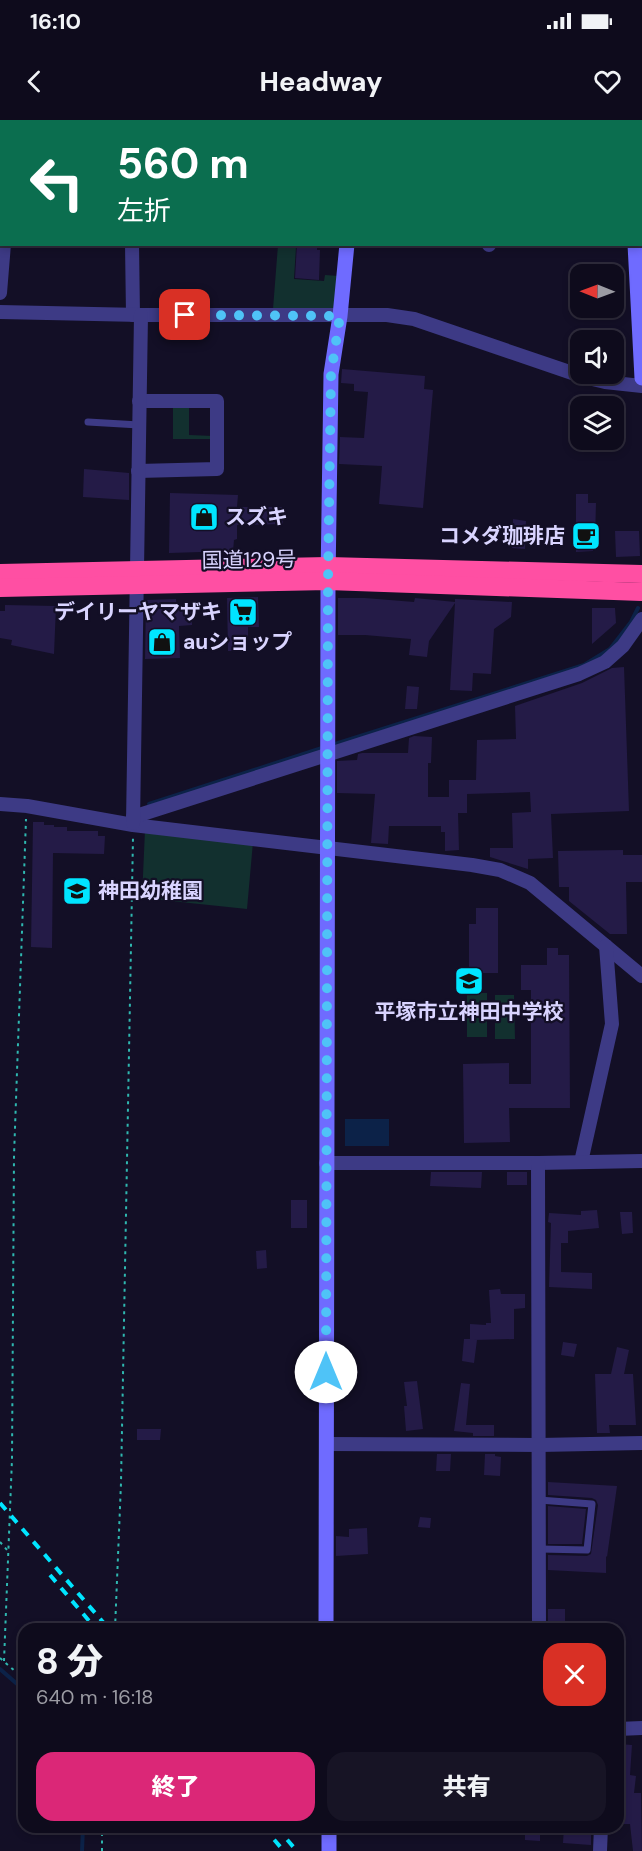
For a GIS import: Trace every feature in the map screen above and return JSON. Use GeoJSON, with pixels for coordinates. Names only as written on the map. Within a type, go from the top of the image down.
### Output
{"type":"FeatureCollection","features":[{"type":"Feature","properties":{"kind":"highway","name":"国道129号"},"geometry":{"type":"LineString","coordinates":[[0,573],[136,577],[328,574],[642,574]]}},
{"type":"Feature","properties":{"kind":"highway","name":"国道129号"},"geometry":{"type":"LineString","coordinates":[[328,574],[642,591]]}},
{"type":"Feature","properties":{"kind":"highway","name":"国道129号"},"geometry":{"type":"LineString","coordinates":[[0,588],[136,577]]}},
{"type":"Feature","properties":{"kind":"street"},"geometry":{"type":"LineString","coordinates":[[132,246],[137,315],[139,401],[133,821]]}},
{"type":"Feature","properties":{"kind":"street"},"geometry":{"type":"LineString","coordinates":[[326,1623],[328,574],[331,374],[340,316],[347,246]]}},
{"type":"Feature","properties":{"kind":"street"},"geometry":{"type":"LineString","coordinates":[[635,246],[639,269],[642,378]]}},
{"type":"Feature","properties":{"kind":"street"},"geometry":{"type":"LineString","coordinates":[[0,293],[2,251]]}},
{"type":"Feature","properties":{"kind":"street"},"geometry":{"type":"LineString","coordinates":[[0,312],[137,315],[387,315],[414,319],[584,377],[642,386]]}},
{"type":"Feature","properties":{"kind":"street"},"geometry":{"type":"LineString","coordinates":[[138,471],[218,469],[217,401],[139,401]]}},
{"type":"Feature","properties":{"kind":"street"},"geometry":{"type":"LineString","coordinates":[[133,821],[579,674],[605,662],[623,646],[642,619]]}},
{"type":"Feature","properties":{"kind":"street"},"geometry":{"type":"LineString","coordinates":[[0,804],[500,870],[530,883],[642,976]]}},
{"type":"Feature","properties":{"kind":"street"},"geometry":{"type":"LineString","coordinates":[[581,1162],[612,1024],[606,946]]}},
{"type":"Feature","properties":{"kind":"street"},"geometry":{"type":"LineString","coordinates":[[326,1163],[642,1161]]}},
{"type":"Feature","properties":{"kind":"street"},"geometry":{"type":"LineString","coordinates":[[538,1163],[539,1623]]}},
{"type":"Feature","properties":{"kind":"street"},"geometry":{"type":"LineString","coordinates":[[326,1444],[642,1443]]}},
{"type":"Feature","properties":{"kind":"street"},"geometry":{"type":"LineString","coordinates":[[624,1729],[642,1728]]}},
{"type":"Feature","properties":{"kind":"street"},"geometry":{"type":"LineString","coordinates":[[329,1833],[329,1851]]}},
{"type":"Feature","properties":{"kind":"street"},"geometry":{"type":"LineString","coordinates":[[600,1851],[601,1833]]}},
{"type":"Feature","properties":{"kind":"lane"},"geometry":{"type":"LineString","coordinates":[[88,422],[139,425]]}},
{"type":"Feature","properties":{"kind":"lane"},"geometry":{"type":"LineString","coordinates":[[539,1500],[592,1504],[587,1550],[540,1549]]}},
{"type":"Feature","properties":{"kind":"path"},"geometry":{"type":"LineString","coordinates":[[4,1661],[12,1460],[14,1156],[27,806]]}},
{"type":"Feature","properties":{"kind":"path"},"geometry":{"type":"LineString","coordinates":[[115,1623],[121,1484],[133,821]]}},
{"type":"Feature","properties":{"kind":"path"},"geometry":{"type":"LineString","coordinates":[[0,1542],[8,1552]]}},
{"type":"Feature","properties":{"kind":"path"},"geometry":{"type":"LineString","coordinates":[[0,1658],[18,1674]]}},
{"type":"Feature","properties":{"kind":"path"},"geometry":{"type":"LineString","coordinates":[[102,1833],[102,1851]]}},
{"type":"Feature","properties":{"kind":"green space"},"geometry":{"type":"Polygon","coordinates":[[[278,246],[296,247],[294,279],[324,281],[325,275],[339,276],[337,305],[333,310],[273,309],[278,246]]]}},
{"type":"Feature","properties":{"kind":"green space"},"geometry":{"type":"Polygon","coordinates":[[[173,402],[189,402],[189,435],[213,436],[213,439],[173,439],[173,402]]]}},
{"type":"Feature","properties":{"kind":"green space"},"geometry":{"type":"Polygon","coordinates":[[[145,830],[253,842],[247,909],[142,898],[145,830]]]}},
{"type":"Feature","properties":{"kind":"green space"},"geometry":{"type":"Polygon","coordinates":[[[467,993],[487,993],[487,1037],[467,1037],[467,993]]]}},
{"type":"Feature","properties":{"kind":"green space"},"geometry":{"type":"Polygon","coordinates":[[[495,995],[514,995],[515,1039],[495,1039],[495,995]]]}},
{"type":"Feature","properties":{"kind":"water"},"geometry":{"type":"Polygon","coordinates":[[[345,1119],[389,1119],[389,1146],[345,1146],[345,1119]]]}},
{"type":"Feature","properties":{"kind":"building"},"geometry":{"type":"Polygon","coordinates":[[[297,246],[317,246],[317,250],[320,250],[319,280],[295,278],[297,246]]]}},
{"type":"Feature","properties":{"kind":"building"},"geometry":{"type":"Polygon","coordinates":[[[342,369],[425,376],[424,389],[433,390],[423,508],[379,504],[382,466],[339,464],[340,437],[364,438],[368,392],[354,391],[354,384],[341,383],[342,369]]]}},
{"type":"Feature","properties":{"kind":"building"},"geometry":{"type":"Polygon","coordinates":[[[84,469],[129,473],[129,500],[83,497],[84,469]]]}},
{"type":"Feature","properties":{"kind":"building","name":"スズキ"},"geometry":{"type":"Polygon","coordinates":[[[170,493],[238,495],[237,507],[282,507],[283,524],[237,525],[237,539],[234,540],[233,551],[169,553],[170,493]]]}},
{"type":"Feature","properties":{"kind":"building"},"geometry":{"type":"Polygon","coordinates":[[[576,494],[588,494],[588,503],[596,503],[593,551],[576,552],[576,494]]]}},
{"type":"Feature","properties":{"kind":"building"},"geometry":{"type":"Polygon","coordinates":[[[513,519],[526,521],[525,549],[512,548],[513,519]]]}},
{"type":"Feature","properties":{"kind":"building"},"geometry":{"type":"Polygon","coordinates":[[[615,531],[639,531],[640,556],[616,557],[615,531]]]}},
{"type":"Feature","properties":{"kind":"building","name":"デイリーヤマザキ"},"geometry":{"type":"Polygon","coordinates":[[[258,597],[259,627],[248,627],[248,651],[228,651],[227,598],[258,597]]]}},
{"type":"Feature","properties":{"kind":"building"},"geometry":{"type":"Polygon","coordinates":[[[338,598],[414,602],[415,598],[455,602],[455,599],[512,602],[511,617],[494,629],[491,674],[473,673],[472,691],[450,690],[455,603],[429,641],[427,657],[409,655],[411,639],[338,635],[338,598]]]}},
{"type":"Feature","properties":{"kind":"building","name":"auショップ"},"geometry":{"type":"Polygon","coordinates":[[[176,599],[177,610],[192,610],[192,625],[179,626],[180,658],[145,659],[146,600],[176,599]]]}},
{"type":"Feature","properties":{"kind":"building"},"geometry":{"type":"Polygon","coordinates":[[[5,605],[56,606],[54,654],[11,645],[12,640],[0,638],[0,611],[5,611],[5,605]]]}},
{"type":"Feature","properties":{"kind":"building"},"geometry":{"type":"Polygon","coordinates":[[[592,608],[615,608],[616,623],[592,644],[592,608]]]}},
{"type":"Feature","properties":{"kind":"building"},"geometry":{"type":"Polygon","coordinates":[[[624,667],[629,811],[551,814],[553,858],[528,859],[528,869],[490,857],[490,848],[513,848],[512,813],[531,812],[530,792],[467,794],[467,813],[458,813],[459,850],[445,851],[445,832],[441,832],[441,826],[389,826],[388,844],[371,843],[375,794],[337,793],[337,761],[357,760],[358,754],[362,753],[408,753],[409,738],[414,736],[432,737],[431,763],[428,763],[428,797],[449,797],[449,780],[476,780],[477,740],[516,739],[515,706],[582,683],[612,668],[624,667]]]}},
{"type":"Feature","properties":{"kind":"building"},"geometry":{"type":"Polygon","coordinates":[[[407,686],[419,687],[417,709],[405,709],[407,686]]]}},
{"type":"Feature","properties":{"kind":"building"},"geometry":{"type":"Polygon","coordinates":[[[33,822],[44,822],[44,825],[54,825],[54,827],[67,827],[67,831],[98,831],[98,836],[105,836],[104,854],[53,853],[52,948],[31,947],[33,822]]]}},
{"type":"Feature","properties":{"kind":"building"},"geometry":{"type":"Polygon","coordinates":[[[623,850],[623,855],[642,855],[642,882],[626,882],[627,934],[610,934],[569,901],[569,887],[559,887],[558,851],[623,850]]]}},
{"type":"Feature","properties":{"kind":"building"},"geometry":{"type":"Polygon","coordinates":[[[476,908],[498,908],[498,973],[469,973],[469,924],[476,924],[476,908]]]}},
{"type":"Feature","properties":{"kind":"building"},"geometry":{"type":"Polygon","coordinates":[[[547,948],[558,948],[558,955],[569,955],[570,1108],[509,1108],[510,1142],[464,1143],[463,1064],[509,1063],[509,1084],[531,1084],[531,990],[521,990],[521,965],[547,965],[547,948]]]}},
{"type":"Feature","properties":{"kind":"building"},"geometry":{"type":"Polygon","coordinates":[[[431,1172],[482,1172],[481,1188],[430,1186],[431,1172]]]}},
{"type":"Feature","properties":{"kind":"building"},"geometry":{"type":"Polygon","coordinates":[[[507,1172],[527,1172],[527,1185],[507,1185],[507,1172]]]}},
{"type":"Feature","properties":{"kind":"building"},"geometry":{"type":"Polygon","coordinates":[[[291,1200],[307,1200],[307,1228],[291,1228],[291,1200]]]}},
{"type":"Feature","properties":{"kind":"building"},"geometry":{"type":"Polygon","coordinates":[[[597,1210],[599,1228],[568,1231],[568,1243],[561,1243],[561,1272],[592,1273],[592,1289],[549,1287],[551,1223],[548,1222],[549,1213],[581,1215],[581,1211],[597,1210]]]}},
{"type":"Feature","properties":{"kind":"building"},"geometry":{"type":"Polygon","coordinates":[[[620,1212],[632,1212],[633,1233],[622,1234],[620,1212]]]}},
{"type":"Feature","properties":{"kind":"building"},"geometry":{"type":"Polygon","coordinates":[[[266,1250],[267,1268],[257,1269],[256,1251],[266,1250]]]}},
{"type":"Feature","properties":{"kind":"building"},"geometry":{"type":"Polygon","coordinates":[[[500,1289],[501,1294],[525,1294],[525,1308],[514,1309],[514,1339],[474,1340],[477,1340],[474,1363],[462,1361],[464,1339],[470,1339],[470,1324],[491,1323],[489,1290],[500,1289]]]}},
{"type":"Feature","properties":{"kind":"building"},"geometry":{"type":"Polygon","coordinates":[[[563,1342],[577,1344],[574,1357],[561,1355],[563,1342]]]}},
{"type":"Feature","properties":{"kind":"building"},"geometry":{"type":"Polygon","coordinates":[[[617,1347],[629,1350],[624,1374],[633,1374],[636,1425],[609,1425],[610,1433],[597,1433],[595,1374],[611,1374],[617,1347]]]}},
{"type":"Feature","properties":{"kind":"building"},"geometry":{"type":"Polygon","coordinates":[[[417,1381],[423,1429],[406,1431],[404,1406],[407,1406],[404,1382],[417,1381]]]}},
{"type":"Feature","properties":{"kind":"building"},"geometry":{"type":"Polygon","coordinates":[[[461,1383],[470,1384],[466,1425],[494,1425],[494,1436],[473,1436],[473,1433],[454,1431],[461,1383]]]}},
{"type":"Feature","properties":{"kind":"building"},"geometry":{"type":"Polygon","coordinates":[[[137,1429],[161,1429],[160,1440],[137,1440],[137,1429]]]}},
{"type":"Feature","properties":{"kind":"building"},"geometry":{"type":"Polygon","coordinates":[[[437,1454],[451,1454],[450,1471],[436,1471],[437,1454]]]}},
{"type":"Feature","properties":{"kind":"building"},"geometry":{"type":"Polygon","coordinates":[[[485,1454],[495,1454],[501,1457],[500,1476],[484,1475],[485,1454]]]}},
{"type":"Feature","properties":{"kind":"building"},"geometry":{"type":"Polygon","coordinates":[[[548,1482],[617,1486],[606,1556],[606,1573],[548,1570],[548,1555],[587,1556],[591,1554],[598,1505],[592,1498],[548,1495],[548,1482]]]}},
{"type":"Feature","properties":{"kind":"building"},"geometry":{"type":"Polygon","coordinates":[[[548,1506],[586,1509],[582,1544],[548,1544],[548,1506]]]}},
{"type":"Feature","properties":{"kind":"building"},"geometry":{"type":"Polygon","coordinates":[[[420,1517],[431,1518],[430,1528],[418,1527],[420,1517]]]}},
{"type":"Feature","properties":{"kind":"building"},"geometry":{"type":"Polygon","coordinates":[[[367,1528],[368,1554],[336,1556],[336,1536],[349,1537],[349,1529],[367,1528]]]}},
{"type":"Feature","properties":{"kind":"building"},"geometry":{"type":"Polygon","coordinates":[[[548,1609],[565,1609],[565,1623],[548,1623],[548,1609]]]}},
{"type":"Feature","properties":{"kind":"building"},"geometry":{"type":"Polygon","coordinates":[[[624,1744],[632,1745],[630,1775],[636,1776],[634,1793],[641,1793],[642,1851],[633,1851],[630,1824],[624,1824],[624,1744]]]}},
{"type":"Feature","properties":{"kind":"building"},"geometry":{"type":"Polygon","coordinates":[[[525,1833],[540,1833],[540,1841],[525,1840],[525,1833]]]}},
{"type":"Feature","properties":{"kind":"building"},"geometry":{"type":"Polygon","coordinates":[[[564,1833],[591,1834],[591,1845],[563,1843],[564,1833]]]}},
{"type":"Feature","properties":{"kind":"waterway"},"geometry":{"type":"LineString","coordinates":[[332,745],[584,665],[610,649],[631,622],[638,608]]}},
{"type":"Feature","properties":{"kind":"waterway"},"geometry":{"type":"LineString","coordinates":[[149,804],[322,748]]}},
{"type":"Feature","properties":{"kind":"waterway"},"geometry":{"type":"LineString","coordinates":[[0,1669],[18,1685]]}},
{"type":"Feature","properties":{"kind":"waterway"},"geometry":{"type":"LineString","coordinates":[[82,1851],[83,1833]]}},
{"type":"Feature","properties":{"kind":"railway"},"geometry":{"type":"LineString","coordinates":[[0,1503],[104,1623]]}},
{"type":"Feature","properties":{"kind":"railway"},"geometry":{"type":"LineString","coordinates":[[50,1575],[91,1623]]}},
{"type":"Feature","properties":{"kind":"railway"},"geometry":{"type":"LineString","coordinates":[[268,1833],[284,1851]]}},
{"type":"Feature","properties":{"kind":"railway"},"geometry":{"type":"LineString","coordinates":[[281,1833],[297,1851]]}},
{"type":"Feature","properties":{"kind":"place","name":"スズキ"},"geometry":{"type":"Point","coordinates":[204,517]}},
{"type":"Feature","properties":{"kind":"place","name":"コメダ珈琲店"},"geometry":{"type":"Point","coordinates":[586,536]}},
{"type":"Feature","properties":{"kind":"place","name":"デイリーヤマザキ"},"geometry":{"type":"Point","coordinates":[243,612]}},
{"type":"Feature","properties":{"kind":"place","name":"auショップ"},"geometry":{"type":"Point","coordinates":[162,642]}},
{"type":"Feature","properties":{"kind":"place","name":"神田幼稚園"},"geometry":{"type":"Point","coordinates":[77,891]}},
{"type":"Feature","properties":{"kind":"place","name":"平塚市立神田中学校"},"geometry":{"type":"Point","coordinates":[469,981]}},
{"type":"Feature","properties":{"kind":"route"},"geometry":{"type":"LineString","coordinates":[[185,315],[340,316],[331,374],[328,581],[326,1372]]}}]}
